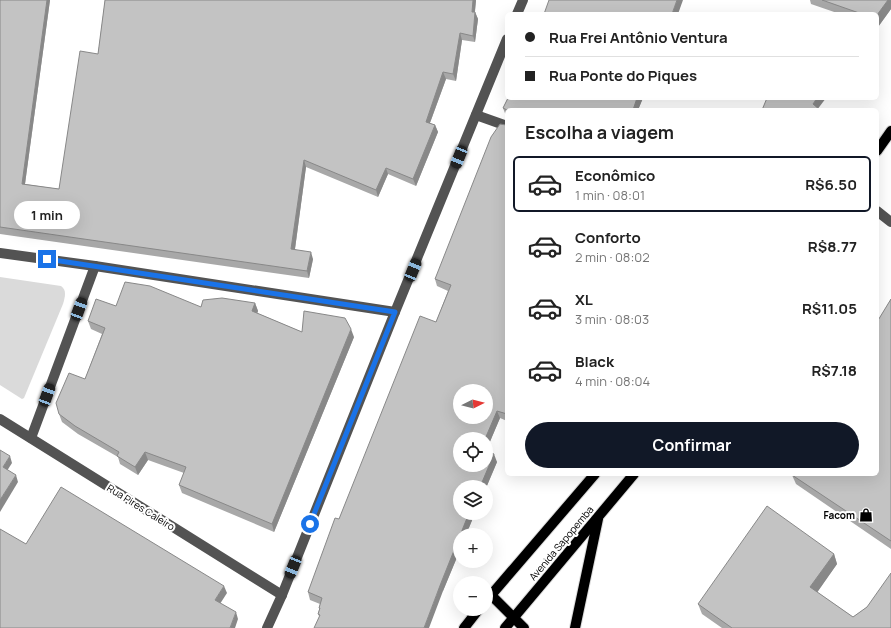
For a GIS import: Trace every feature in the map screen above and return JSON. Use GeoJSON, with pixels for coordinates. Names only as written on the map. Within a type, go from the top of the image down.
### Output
{"type":"FeatureCollection","features":[{"type":"Feature","properties":{"kind":"main road"},"geometry":{"type":"LineString","coordinates":[[879,147],[891,131]]}},
{"type":"Feature","properties":{"kind":"main road","name":"Avenida Sapopemba"},"geometry":{"type":"LineString","coordinates":[[493,592],[593,476]]}},
{"type":"Feature","properties":{"kind":"main road","name":"Avenida Sapopemba"},"geometry":{"type":"LineString","coordinates":[[505,628],[632,476]]}},
{"type":"Feature","properties":{"kind":"main road"},"geometry":{"type":"LineString","coordinates":[[575,628],[599,516]]}},
{"type":"Feature","properties":{"kind":"main road"},"geometry":{"type":"LineString","coordinates":[[493,602],[524,628]]}},
{"type":"Feature","properties":{"kind":"main road"},"geometry":{"type":"LineString","coordinates":[[464,628],[474,616]]}},
{"type":"Feature","properties":{"kind":"street"},"geometry":{"type":"LineString","coordinates":[[518,12],[523,0]]}},
{"type":"Feature","properties":{"kind":"street"},"geometry":{"type":"LineString","coordinates":[[267,628],[282,595],[395,312],[505,44]]}},
{"type":"Feature","properties":{"kind":"street"},"geometry":{"type":"LineString","coordinates":[[476,115],[505,125]]}},
{"type":"Feature","properties":{"kind":"street"},"geometry":{"type":"LineString","coordinates":[[879,213],[891,222]]}},
{"type":"Feature","properties":{"kind":"street"},"geometry":{"type":"LineString","coordinates":[[0,252],[395,312]]}},
{"type":"Feature","properties":{"kind":"street"},"geometry":{"type":"LineString","coordinates":[[31,438],[95,266]]}},
{"type":"Feature","properties":{"kind":"street","name":"Rua Pires Caleiro"},"geometry":{"type":"LineString","coordinates":[[0,419],[282,595]]}},
{"type":"Feature","properties":{"kind":"shaded area"},"geometry":{"type":"Polygon","coordinates":[[[0,277],[61,286],[65,292],[63,304],[24,398],[22,399],[0,385],[0,277]]]}},
{"type":"Feature","properties":{"kind":"building"},"geometry":{"type":"Polygon","coordinates":[[[0,0],[47,0],[22,184],[59,189],[80,51],[98,54],[105,0],[473,0],[472,12],[475,12],[473,36],[460,33],[453,74],[443,72],[426,122],[435,125],[413,179],[386,168],[376,190],[304,160],[291,249],[311,252],[307,271],[0,227],[0,0]]]}},
{"type":"Feature","properties":{"kind":"building"},"geometry":{"type":"Polygon","coordinates":[[[549,0],[677,0],[673,12],[545,12],[549,0]]]}},
{"type":"Feature","properties":{"kind":"building"},"geometry":{"type":"Polygon","coordinates":[[[822,0],[888,0],[879,12],[856,12],[822,0]]]}},
{"type":"Feature","properties":{"kind":"building"},"geometry":{"type":"Polygon","coordinates":[[[507,100],[636,100],[634,108],[503,108],[507,100]]]}},
{"type":"Feature","properties":{"kind":"building"},"geometry":{"type":"Polygon","coordinates":[[[766,100],[816,100],[813,104],[818,108],[763,108],[766,100]]]}},
{"type":"Feature","properties":{"kind":"building"},"geometry":{"type":"Polygon","coordinates":[[[500,124],[505,125],[505,413],[497,411],[493,420],[493,384],[453,384],[453,424],[491,424],[488,432],[453,432],[453,472],[486,472],[483,480],[453,480],[453,520],[466,520],[463,528],[453,528],[453,553],[424,628],[314,628],[320,615],[318,614],[322,598],[308,592],[335,518],[339,519],[420,316],[436,322],[451,285],[435,279],[491,137],[500,124]]]}},
{"type":"Feature","properties":{"kind":"building"},"geometry":{"type":"Polygon","coordinates":[[[125,282],[150,286],[201,307],[203,300],[222,298],[255,303],[252,311],[302,332],[304,311],[345,318],[351,329],[272,524],[179,485],[186,467],[145,452],[135,467],[117,456],[119,452],[75,426],[59,414],[56,403],[69,373],[85,379],[105,328],[88,321],[96,299],[116,306],[125,282]]]}},
{"type":"Feature","properties":{"kind":"building","name":"Facom"},"geometry":{"type":"Polygon","coordinates":[[[891,299],[891,541],[794,476],[879,476],[879,319],[891,299]]]}},
{"type":"Feature","properties":{"kind":"building"},"geometry":{"type":"Polygon","coordinates":[[[0,450],[10,456],[3,467],[16,475],[0,500],[0,450]]]}},
{"type":"Feature","properties":{"kind":"building"},"geometry":{"type":"Polygon","coordinates":[[[61,487],[224,586],[215,600],[236,612],[230,628],[0,628],[0,529],[26,544],[61,487]]]}},
{"type":"Feature","properties":{"kind":"building"},"geometry":{"type":"Polygon","coordinates":[[[767,506],[834,554],[810,587],[853,617],[867,607],[891,573],[891,628],[732,628],[698,604],[767,506]]]}},
{"type":"Feature","properties":{"kind":"place","name":"Facom"},"geometry":{"type":"Point","coordinates":[866,515]}},
{"type":"Feature","properties":{"kind":"route"},"geometry":{"type":"LineString","coordinates":[[47,259],[395,312],[310,524]]}}]}
